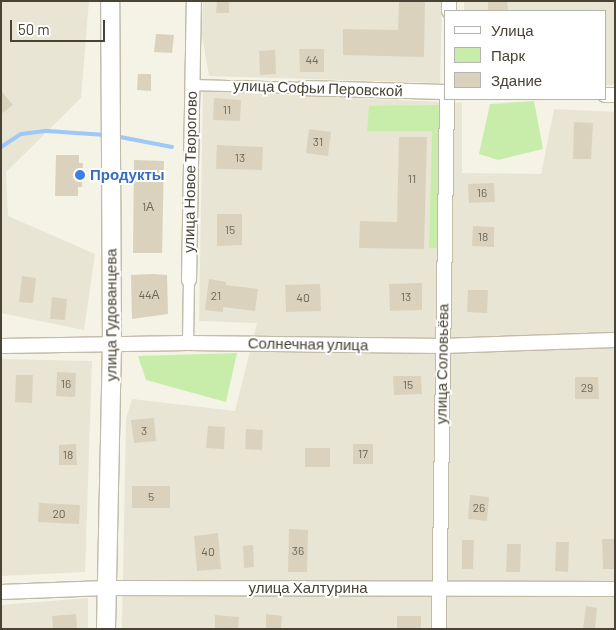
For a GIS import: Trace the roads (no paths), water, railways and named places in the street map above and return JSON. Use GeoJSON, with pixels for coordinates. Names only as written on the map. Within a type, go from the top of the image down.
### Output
{"type":"FeatureCollection","features":[{"type":"Feature","properties":{"kind":"street","name":"улица Гудованцева"},"geometry":{"type":"LineString","coordinates":[[106,629],[112,344],[110,1]]}},
{"type":"Feature","properties":{"kind":"street","name":"улица Новое Творогово"},"geometry":{"type":"LineString","coordinates":[[188,343],[191,85],[194,1]]}},
{"type":"Feature","properties":{"kind":"street","name":"улица Софьи Перовской"},"geometry":{"type":"LineString","coordinates":[[191,85],[444,92]]}},
{"type":"Feature","properties":{"kind":"street","name":"улица Соловьёва"},"geometry":{"type":"LineString","coordinates":[[439,629],[447,100]]}},
{"type":"Feature","properties":{"kind":"street","name":"Солнечная улица"},"geometry":{"type":"LineString","coordinates":[[1,346],[188,343],[442,346],[615,340]]}},
{"type":"Feature","properties":{"kind":"street","name":"улица Халтурина"},"geometry":{"type":"LineString","coordinates":[[1,592],[106,588],[615,590]]}},
{"type":"Feature","properties":{"kind":"waterway"},"geometry":{"type":"LineString","coordinates":[[1,147],[21,134],[47,131],[106,135]]}},
{"type":"Feature","properties":{"kind":"waterway"},"geometry":{"type":"LineString","coordinates":[[115,136],[172,147]]}},
{"type":"Feature","properties":{"kind":"place","name":"Продукты"},"geometry":{"type":"Point","coordinates":[80,175]}}]}
